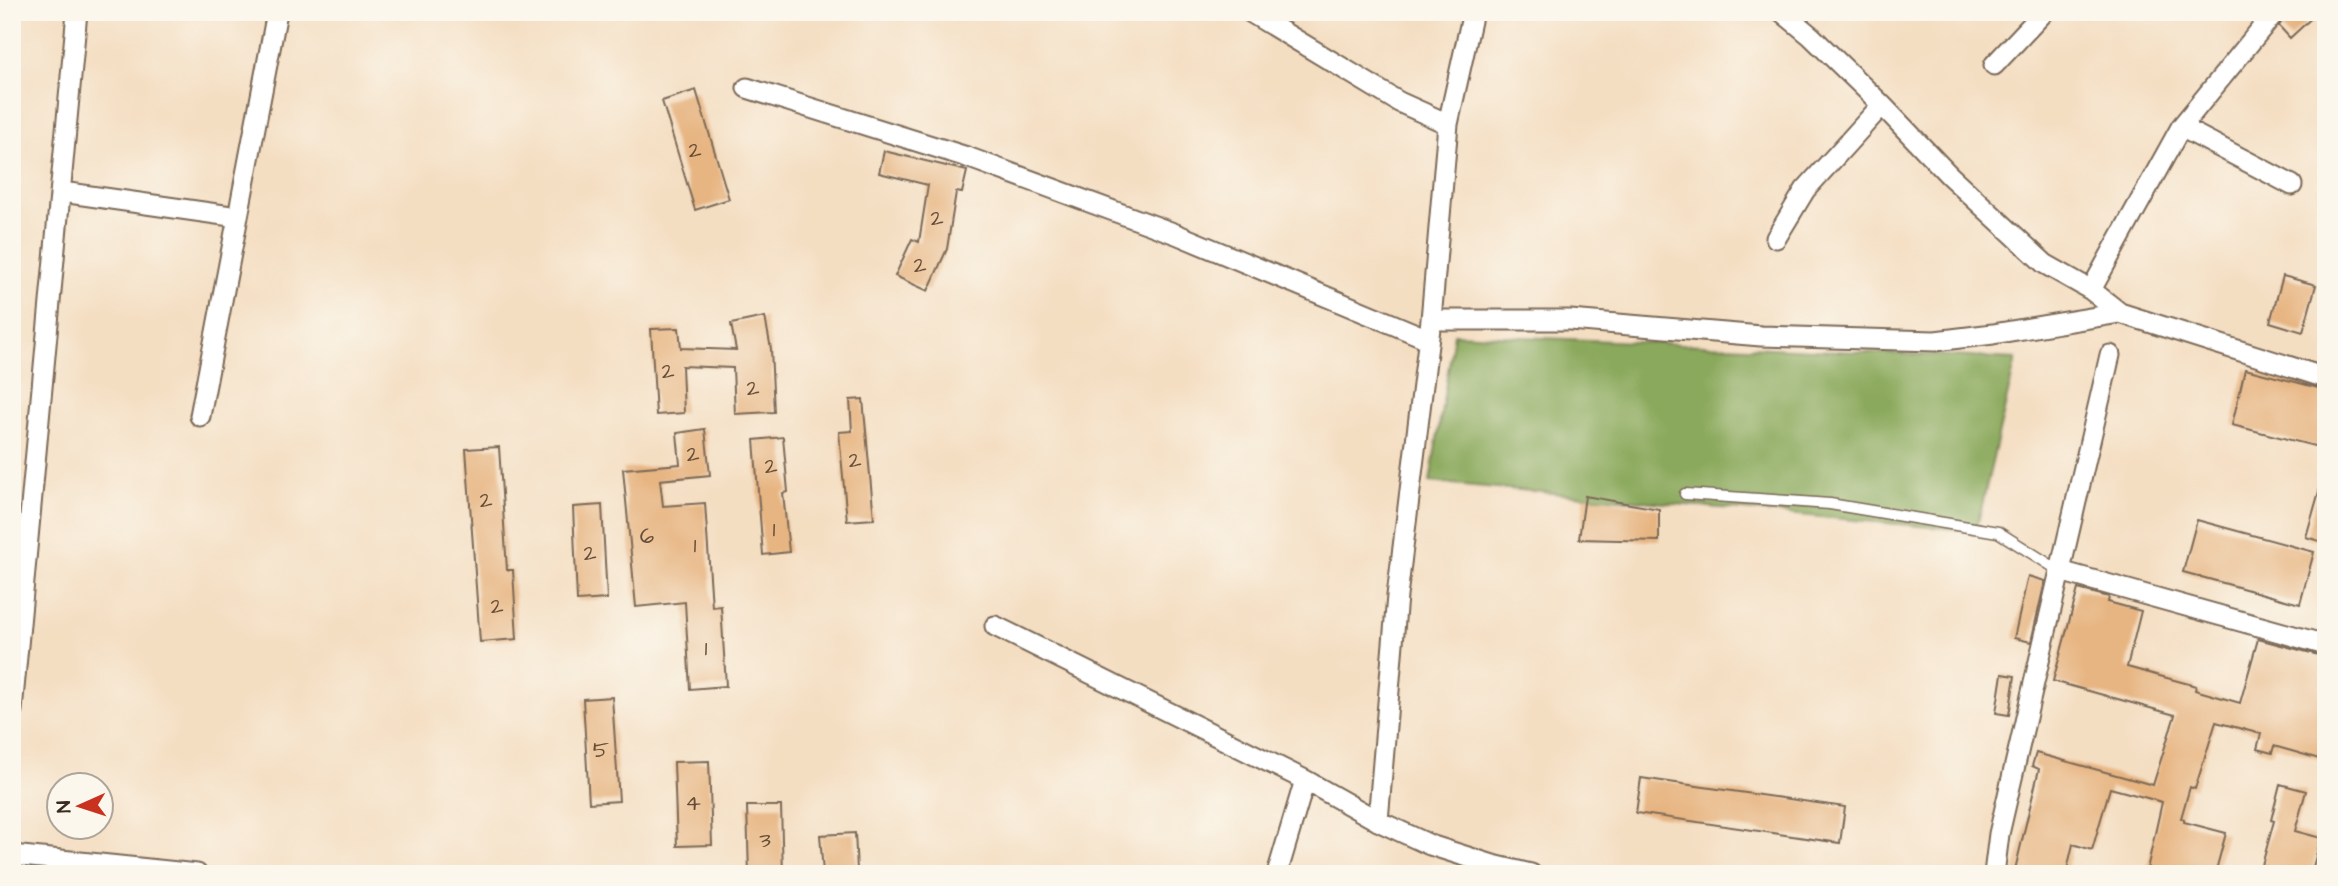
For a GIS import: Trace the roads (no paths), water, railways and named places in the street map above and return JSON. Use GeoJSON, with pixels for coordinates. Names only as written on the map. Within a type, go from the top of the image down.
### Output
{"type":"FeatureCollection","features":[{"type":"Feature","properties":{"kind":"street"},"geometry":{"type":"LineString","coordinates":[[12,710],[77,12]]}},
{"type":"Feature","properties":{"kind":"street"},"geometry":{"type":"LineString","coordinates":[[200,416],[277,12]]}},
{"type":"Feature","properties":{"kind":"street"},"geometry":{"type":"LineString","coordinates":[[1250,12],[1399,102],[1448,124]]}},
{"type":"Feature","properties":{"kind":"street"},"geometry":{"type":"LineString","coordinates":[[1378,821],[1397,596],[1430,329],[1448,124],[1473,12]]}},
{"type":"Feature","properties":{"kind":"street"},"geometry":{"type":"LineString","coordinates":[[1782,12],[1811,36],[1882,105],[1995,220],[2045,264],[2091,290],[2120,313],[2326,378]]}},
{"type":"Feature","properties":{"kind":"street"},"geometry":{"type":"LineString","coordinates":[[1994,65],[2044,12]]}},
{"type":"Feature","properties":{"kind":"street"},"geometry":{"type":"LineString","coordinates":[[2091,290],[2181,127],[2274,12]]}},
{"type":"Feature","properties":{"kind":"street"},"geometry":{"type":"LineString","coordinates":[[747,88],[967,157],[1430,329],[1570,320],[1761,336],[1935,341],[2120,313]]}},
{"type":"Feature","properties":{"kind":"street"},"geometry":{"type":"LineString","coordinates":[[1776,239],[1805,190],[1882,105]]}},
{"type":"Feature","properties":{"kind":"street"},"geometry":{"type":"LineString","coordinates":[[2181,127],[2292,185]]}},
{"type":"Feature","properties":{"kind":"street"},"geometry":{"type":"LineString","coordinates":[[62,192],[238,217]]}},
{"type":"Feature","properties":{"kind":"street"},"geometry":{"type":"LineString","coordinates":[[1994,874],[1999,834],[2110,355]]}},
{"type":"Feature","properties":{"kind":"street"},"geometry":{"type":"LineString","coordinates":[[2060,571],[2326,645]]}},
{"type":"Feature","properties":{"kind":"street"},"geometry":{"type":"LineString","coordinates":[[995,626],[1305,780],[1378,821],[1430,845],[1531,874]]}},
{"type":"Feature","properties":{"kind":"street"},"geometry":{"type":"LineString","coordinates":[[1277,874],[1305,780]]}},
{"type":"Feature","properties":{"kind":"street"},"geometry":{"type":"LineString","coordinates":[[12,855],[197,874]]}},
{"type":"Feature","properties":{"kind":"lane"},"geometry":{"type":"LineString","coordinates":[[1685,494],[1830,504],[1998,532],[2060,571]]}}]}
